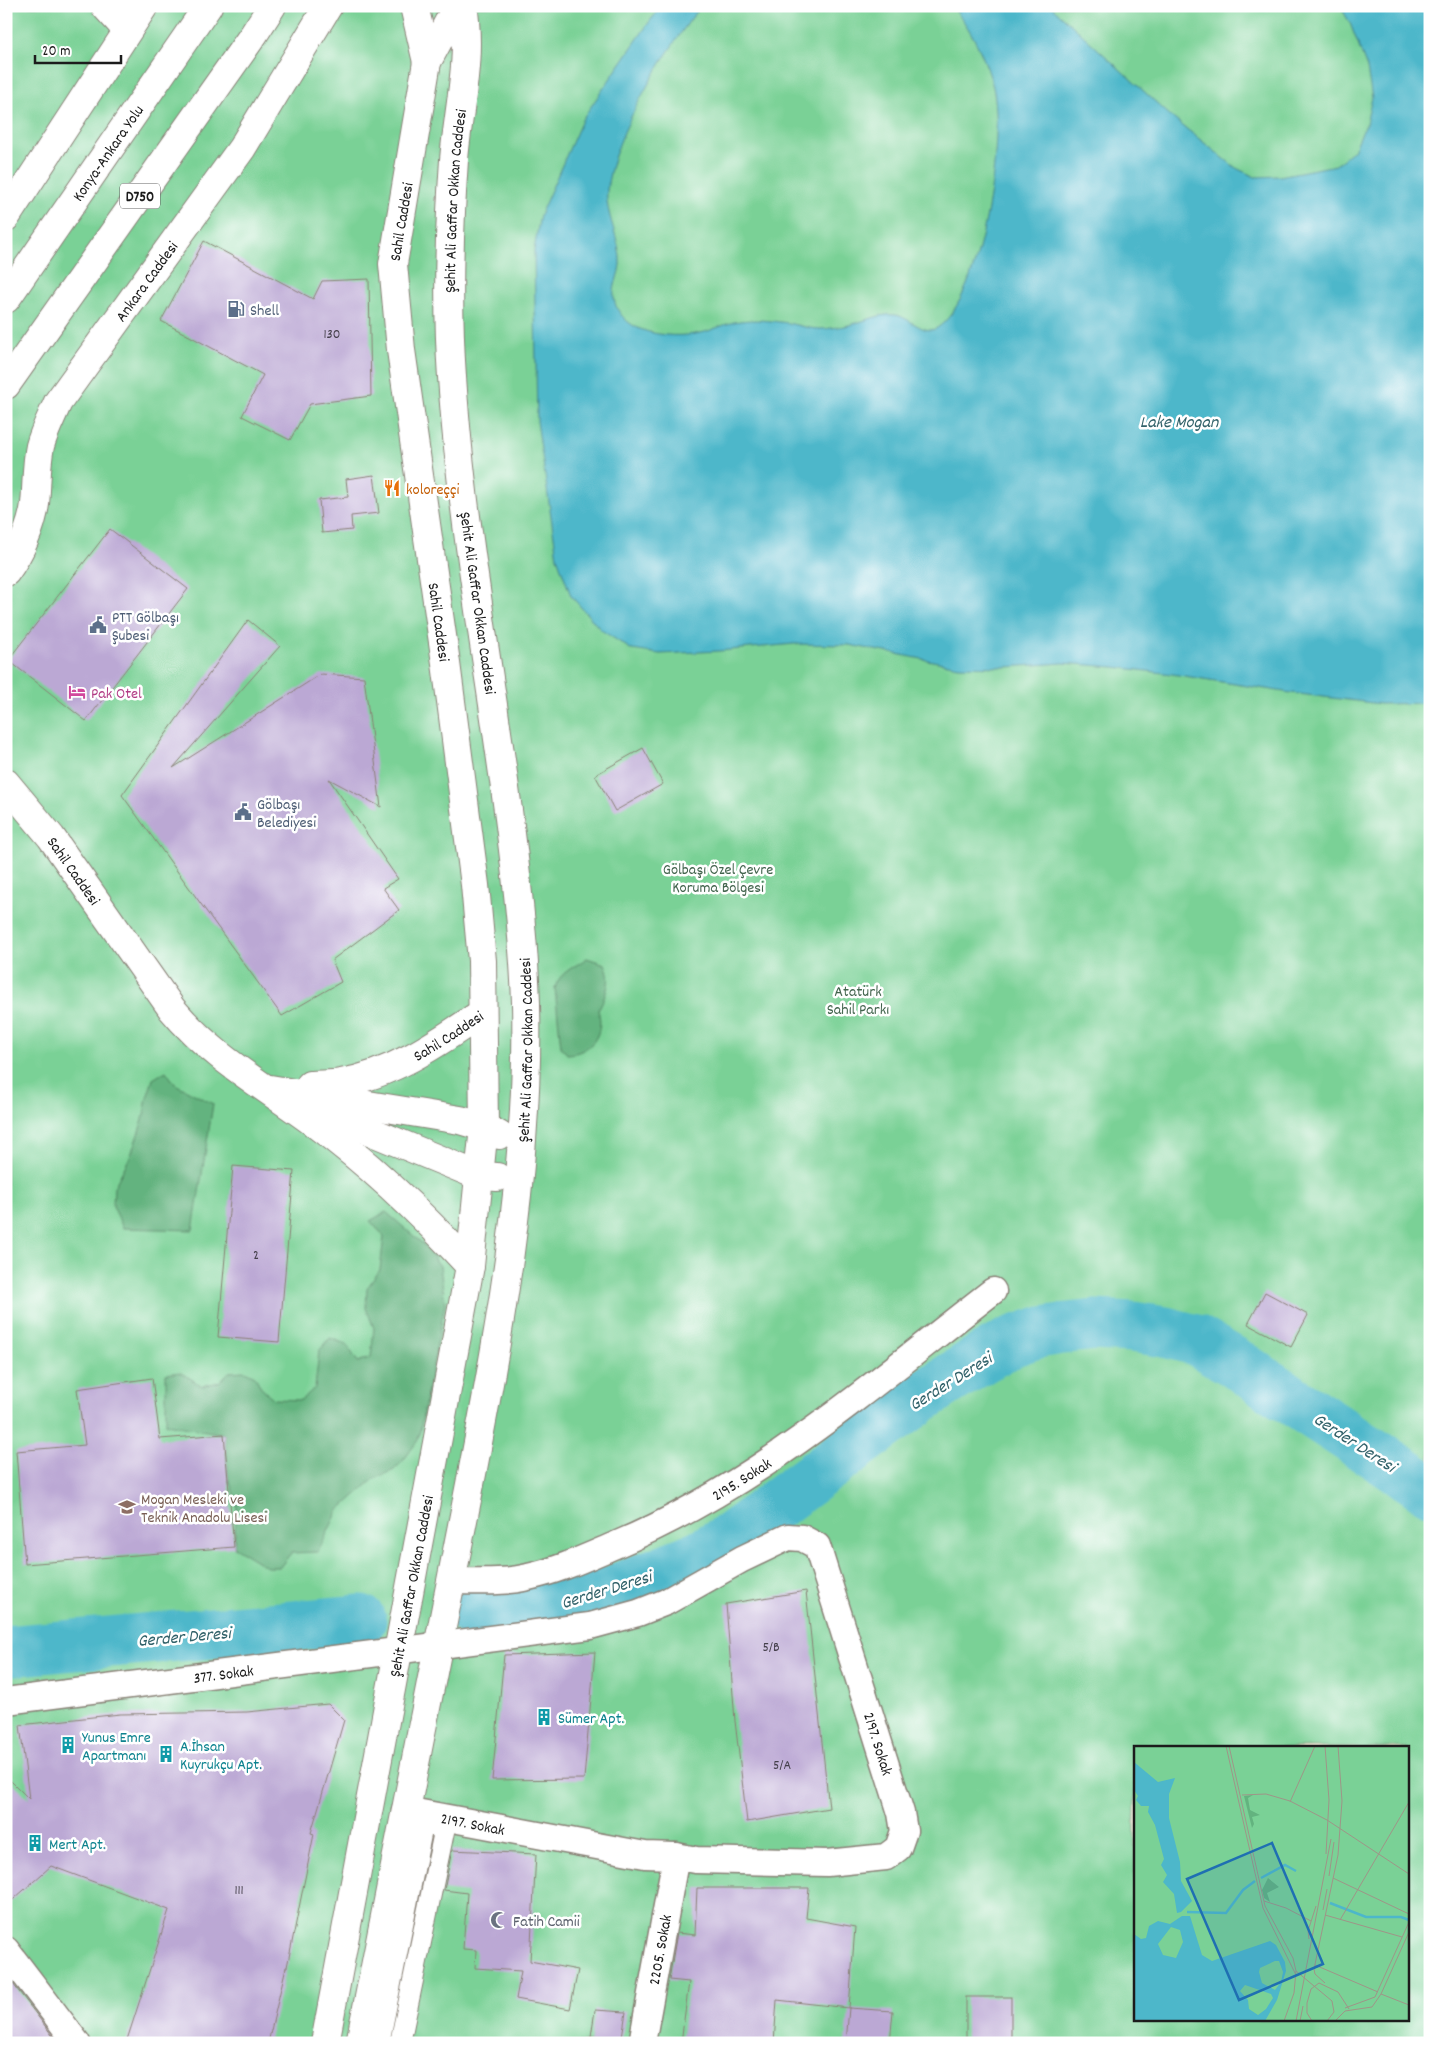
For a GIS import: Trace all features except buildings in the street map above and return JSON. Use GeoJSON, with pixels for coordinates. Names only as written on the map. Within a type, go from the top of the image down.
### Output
{"type":"FeatureCollection","features":[{"type":"Feature","properties":{"kind":"main road"},"geometry":{"type":"LineString","coordinates":[[105,6],[128,30]]}},
{"type":"Feature","properties":{"kind":"main road"},"geometry":{"type":"LineString","coordinates":[[6,217],[144,6]]}},
{"type":"Feature","properties":{"kind":"main road","name":"Konya-Ankara Yolu"},"geometry":{"type":"LineString","coordinates":[[6,299],[208,6]]}},
{"type":"Feature","properties":{"kind":"main road","name":"D750"},"geometry":{"type":"LineString","coordinates":[[6,385],[272,6]]}},
{"type":"Feature","properties":{"kind":"main road","name":"Ankara Caddesi"},"geometry":{"type":"LineString","coordinates":[[6,572],[16,560],[28,529],[34,505],[36,474],[41,444],[58,402],[242,148],[328,6]]}},
{"type":"Feature","properties":{"kind":"main road"},"geometry":{"type":"LineString","coordinates":[[414,6],[427,62]]}},
{"type":"Feature","properties":{"kind":"main road","name":"Sahil Caddesi"},"geometry":{"type":"LineString","coordinates":[[264,1088],[340,1083],[368,1076],[400,1064],[433,1046],[482,1013],[482,961],[475,885],[446,663],[401,350],[393,264],[427,62],[457,6]]}},
{"type":"Feature","properties":{"kind":"main road","name":"Şehit Ali Gaffar Okkan Caddesi"},"geometry":{"type":"LineString","coordinates":[[360,2043],[485,1408],[521,1170],[526,1001],[521,929],[496,714],[459,463],[450,358],[448,302],[450,225],[455,154],[465,76],[467,30],[463,6]]}},
{"type":"Feature","properties":{"kind":"main road","name":"Sahil Caddesi"},"geometry":{"type":"LineString","coordinates":[[6,783],[51,837],[172,1009],[191,1032],[216,1054],[335,1139],[386,1182],[470,1266]]}},
{"type":"Feature","properties":{"kind":"main road","name":"Şehit Ali Gaffar Okkan Caddesi"},"geometry":{"type":"LineString","coordinates":[[325,2043],[400,1651],[470,1266],[484,1127],[482,1013]]}},
{"type":"Feature","properties":{"kind":"main road"},"geometry":{"type":"LineString","coordinates":[[264,1088],[479,1185],[517,1196]]}},
{"type":"Feature","properties":{"kind":"main road","name":"Şehit Ali Gaffar Okkan Caddesi"},"geometry":{"type":"LineString","coordinates":[[264,1088],[460,1120],[484,1127],[499,1135],[512,1150],[521,1170]]}},
{"type":"Feature","properties":{"kind":"main road"},"geometry":{"type":"LineString","coordinates":[[479,1185],[521,1170]]}},
{"type":"Feature","properties":{"kind":"street","name":"2195. Sokak"},"geometry":{"type":"LineString","coordinates":[[452,1581],[526,1578],[566,1566],[685,1513],[742,1480],[792,1447],[992,1291]]}},
{"type":"Feature","properties":{"kind":"street","name":"2197. Sokak"},"geometry":{"type":"LineString","coordinates":[[405,1810],[646,1855],[676,1856],[696,1860],[827,1863],[886,1857],[898,1848],[904,1832],[901,1813],[817,1546],[802,1538],[788,1537],[742,1559],[666,1602],[630,1615],[590,1626],[438,1646]]}},
{"type":"Feature","properties":{"kind":"street","name":"377. Sokak"},"geometry":{"type":"LineString","coordinates":[[6,1701],[438,1646]]}},
{"type":"Feature","properties":{"kind":"street"},"geometry":{"type":"LineString","coordinates":[[379,2043],[423,1825],[444,1827],[400,2043]]}},
{"type":"Feature","properties":{"kind":"street","name":"2205. Sokak"},"geometry":{"type":"LineString","coordinates":[[642,2043],[676,1856]]}},
{"type":"Feature","properties":{"kind":"street"},"geometry":{"type":"LineString","coordinates":[[6,1950],[77,2043]]}},
{"type":"Feature","properties":{"kind":"green space","name":"Gölbaşı Özel Çevre Koruma Bölgesi"},"geometry":{"type":"Polygon","coordinates":[[[6,6],[1430,6],[1430,2043],[6,2043],[6,6]]]}},
{"type":"Feature","properties":{"kind":"green space"},"geometry":{"type":"Polygon","coordinates":[[[587,958],[605,964],[607,970],[608,987],[598,1010],[600,1026],[598,1034],[590,1046],[576,1053],[567,1054],[561,1047],[555,988],[557,982],[568,970],[587,958]]]}},
{"type":"Feature","properties":{"kind":"green space"},"geometry":{"type":"Polygon","coordinates":[[[166,1071],[175,1084],[213,1104],[193,1230],[123,1228],[113,1206],[114,1187],[130,1157],[143,1120],[153,1079],[166,1071]]]}},
{"type":"Feature","properties":{"kind":"green space"},"geometry":{"type":"Polygon","coordinates":[[[386,1212],[424,1245],[440,1266],[445,1304],[418,1440],[394,1470],[374,1479],[338,1511],[318,1552],[291,1553],[280,1567],[267,1567],[234,1547],[237,1502],[228,1478],[224,1434],[166,1424],[166,1374],[180,1372],[202,1386],[219,1382],[229,1372],[245,1371],[255,1376],[261,1388],[274,1399],[301,1400],[315,1388],[319,1351],[330,1338],[346,1344],[358,1362],[371,1357],[374,1328],[366,1308],[367,1288],[380,1270],[384,1236],[370,1221],[386,1212]]]}},
{"type":"Feature","properties":{"kind":"water","name":"Lake Mogan"},"geometry":{"type":"Polygon","coordinates":[[[662,6],[701,6],[672,45],[630,119],[611,168],[607,199],[620,256],[614,297],[620,314],[634,326],[648,332],[681,335],[697,334],[746,320],[774,321],[823,329],[845,326],[889,315],[900,316],[921,328],[932,330],[937,328],[953,311],[967,285],[978,252],[987,215],[993,177],[996,110],[993,87],[982,55],[971,33],[951,6],[1051,6],[1174,119],[1236,168],[1255,177],[1280,176],[1336,165],[1354,150],[1366,124],[1372,98],[1367,68],[1350,23],[1340,6],[1430,6],[1430,703],[1381,704],[1114,667],[1063,663],[1006,667],[959,666],[849,645],[794,644],[660,654],[632,650],[601,630],[571,596],[557,557],[537,421],[534,251],[540,215],[583,118],[662,6]]]}},
{"type":"Feature","properties":{"kind":"waterway","name":"Gerder Deresi"},"geometry":{"type":"LineString","coordinates":[[475,1614],[519,1611],[569,1604],[617,1589],[694,1558],[732,1537],[922,1397],[981,1359],[1011,1342],[1037,1333],[1068,1328],[1095,1325],[1132,1327],[1165,1332],[1196,1340],[1234,1362],[1430,1490]]}},
{"type":"Feature","properties":{"kind":"waterway","name":"Gerder Deresi"},"geometry":{"type":"LineString","coordinates":[[6,1651],[361,1620]]}},
{"type":"Feature","properties":{"kind":"place","name":"Shell"},"geometry":{"type":"Point","coordinates":[236,309]}},
{"type":"Feature","properties":{"kind":"place","name":"koloreççi"},"geometry":{"type":"Point","coordinates":[392,488]}},
{"type":"Feature","properties":{"kind":"place","name":"PTT Gölbaşı Şubesi"},"geometry":{"type":"Point","coordinates":[98,625]}},
{"type":"Feature","properties":{"kind":"place","name":"Pak Otel"},"geometry":{"type":"Point","coordinates":[77,692]}},
{"type":"Feature","properties":{"kind":"place","name":"Gölbaşı Belediyesi"},"geometry":{"type":"Point","coordinates":[243,812]}},
{"type":"Feature","properties":{"kind":"place","name":"Mogan Mesleki ve Teknik Anadolu Lisesi"},"geometry":{"type":"Point","coordinates":[127,1507]}},
{"type":"Feature","properties":{"kind":"place","name":"Sümer Apt."},"geometry":{"type":"Point","coordinates":[544,1717]}},
{"type":"Feature","properties":{"kind":"place","name":"Yunus Emre Apartmanı"},"geometry":{"type":"Point","coordinates":[68,1745]}},
{"type":"Feature","properties":{"kind":"place","name":"A.İhsan Kuyrukçu Apt."},"geometry":{"type":"Point","coordinates":[166,1754]}},
{"type":"Feature","properties":{"kind":"place","name":"Mert Apt."},"geometry":{"type":"Point","coordinates":[35,1843]}},
{"type":"Feature","properties":{"kind":"place","name":"Fatih Camii"},"geometry":{"type":"Point","coordinates":[499,1920]}},
{"type":"Feature","properties":{"kind":"park label","name":"Atatürk Sahil Parkı"},"geometry":{"type":"Point","coordinates":[858,999]}}]}
